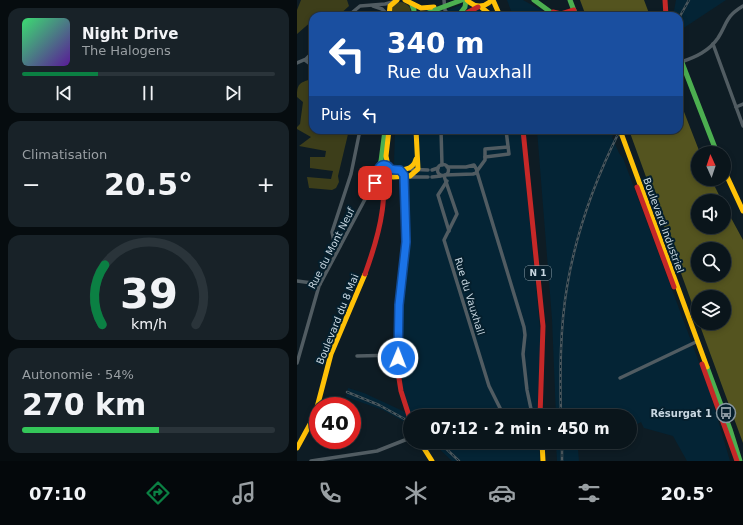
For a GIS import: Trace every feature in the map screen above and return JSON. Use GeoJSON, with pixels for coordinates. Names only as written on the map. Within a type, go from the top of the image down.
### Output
{"type":"FeatureCollection","features":[{"type":"Feature","properties":{"kind":"main road"},"geometry":{"type":"LineString","coordinates":[[428,12],[453,0]]}},
{"type":"Feature","properties":{"kind":"main road"},"geometry":{"type":"LineString","coordinates":[[408,2],[421,8],[434,9],[462,0]]}},
{"type":"Feature","properties":{"kind":"main road"},"geometry":{"type":"LineString","coordinates":[[462,12],[466,0],[486,12]]}},
{"type":"Feature","properties":{"kind":"main road"},"geometry":{"type":"LineString","coordinates":[[468,12],[488,4],[493,0],[498,12]]}},
{"type":"Feature","properties":{"kind":"main road"},"geometry":{"type":"LineString","coordinates":[[534,0],[554,12]]}},
{"type":"Feature","properties":{"kind":"main road"},"geometry":{"type":"LineString","coordinates":[[568,12],[574,10],[570,0]]}},
{"type":"Feature","properties":{"kind":"main road"},"geometry":{"type":"LineString","coordinates":[[661,0],[665,9]]}},
{"type":"Feature","properties":{"kind":"main road"},"geometry":{"type":"LineString","coordinates":[[665,0],[665,12]]}},
{"type":"Feature","properties":{"kind":"main road"},"geometry":{"type":"LineString","coordinates":[[389,12],[389,8],[395,1]]}},
{"type":"Feature","properties":{"kind":"main road"},"geometry":{"type":"LineString","coordinates":[[408,2],[414,10],[414,12]]}},
{"type":"Feature","properties":{"kind":"main road"},"geometry":{"type":"LineString","coordinates":[[683,67],[714,146]]}},
{"type":"Feature","properties":{"kind":"main road"},"geometry":{"type":"LineString","coordinates":[[384,134],[380,166],[384,177]]}},
{"type":"Feature","properties":{"kind":"main road"},"geometry":{"type":"LineString","coordinates":[[384,177],[391,173],[386,156],[389,134]]}},
{"type":"Feature","properties":{"kind":"main road"},"geometry":{"type":"LineString","coordinates":[[384,177],[405,177],[413,174],[417,170],[415,134]]}},
{"type":"Feature","properties":{"kind":"main road","name":"N 1"},"geometry":{"type":"LineString","coordinates":[[523,134],[543,326],[540,409]]}},
{"type":"Feature","properties":{"kind":"main road","name":"N 1"},"geometry":{"type":"LineString","coordinates":[[528,134],[547,325],[548,349],[545,409]]}},
{"type":"Feature","properties":{"kind":"main road","name":"Boulevard Industriel"},"geometry":{"type":"LineString","coordinates":[[618,134],[696,342],[731,429],[740,461]]}},
{"type":"Feature","properties":{"kind":"main road","name":"Boulevard Industriel"},"geometry":{"type":"LineString","coordinates":[[621,134],[737,461]]}},
{"type":"Feature","properties":{"kind":"main road"},"geometry":{"type":"LineString","coordinates":[[380,166],[384,165],[403,169],[412,168],[415,165],[417,153]]}},
{"type":"Feature","properties":{"kind":"main road"},"geometry":{"type":"LineString","coordinates":[[403,169],[405,177],[406,242],[399,305],[399,384],[407,409]]}},
{"type":"Feature","properties":{"kind":"main road"},"geometry":{"type":"LineString","coordinates":[[384,177],[401,183],[405,192]]}},
{"type":"Feature","properties":{"kind":"main road","name":"Boulevard du 8 Mai"},"geometry":{"type":"LineString","coordinates":[[381,216],[381,191],[384,177]]}},
{"type":"Feature","properties":{"kind":"main road","name":"Boulevard du 8 Mai"},"geometry":{"type":"LineString","coordinates":[[297,448],[315,415],[331,354],[374,251],[384,201],[384,177]]}},
{"type":"Feature","properties":{"kind":"main road"},"geometry":{"type":"LineString","coordinates":[[731,186],[743,211]]}},
{"type":"Feature","properties":{"kind":"main road"},"geometry":{"type":"LineString","coordinates":[[424,449],[432,461]]}},
{"type":"Feature","properties":{"kind":"main road"},"geometry":{"type":"LineString","coordinates":[[542,449],[543,461]]}},
{"type":"Feature","properties":{"kind":"main road"},"geometry":{"type":"LineString","coordinates":[[547,449],[547,461]]}},
{"type":"Feature","properties":{"kind":"street"},"geometry":{"type":"LineString","coordinates":[[444,0],[446,12]]}},
{"type":"Feature","properties":{"kind":"street"},"geometry":{"type":"LineString","coordinates":[[353,12],[359,6],[387,4],[395,1]]}},
{"type":"Feature","properties":{"kind":"street"},"geometry":{"type":"LineString","coordinates":[[366,5],[380,8],[384,12]]}},
{"type":"Feature","properties":{"kind":"street"},"geometry":{"type":"LineString","coordinates":[[683,61],[702,53],[713,44],[730,15],[743,6]]}},
{"type":"Feature","properties":{"kind":"street"},"geometry":{"type":"LineString","coordinates":[[713,44],[743,126]]}},
{"type":"Feature","properties":{"kind":"street"},"geometry":{"type":"LineString","coordinates":[[297,63],[305,60],[309,56]]}},
{"type":"Feature","properties":{"kind":"street"},"geometry":{"type":"LineString","coordinates":[[305,60],[309,63]]}},
{"type":"Feature","properties":{"kind":"street"},"geometry":{"type":"LineString","coordinates":[[736,107],[743,104]]}},
{"type":"Feature","properties":{"kind":"street"},"geometry":{"type":"LineString","coordinates":[[340,246],[334,242],[332,232],[351,174],[359,134]]}},
{"type":"Feature","properties":{"kind":"street"},"geometry":{"type":"LineString","coordinates":[[441,134],[442,165]]}},
{"type":"Feature","properties":{"kind":"street"},"geometry":{"type":"LineString","coordinates":[[485,157],[509,154],[506,134]]}},
{"type":"Feature","properties":{"kind":"street"},"geometry":{"type":"LineString","coordinates":[[405,177],[473,174],[485,160],[485,149],[508,147]]}},
{"type":"Feature","properties":{"kind":"street"},"geometry":{"type":"LineString","coordinates":[[442,165],[447,167],[474,166],[477,168],[524,327],[525,335],[523,354],[527,390],[531,409]]}},
{"type":"Feature","properties":{"kind":"street"},"geometry":{"type":"LineString","coordinates":[[403,169],[430,170],[438,168],[442,165]]}},
{"type":"Feature","properties":{"kind":"street"},"geometry":{"type":"LineString","coordinates":[[444,175],[448,171],[447,167]]}},
{"type":"Feature","properties":{"kind":"street"},"geometry":{"type":"LineString","coordinates":[[438,168],[438,173],[444,175]]}},
{"type":"Feature","properties":{"kind":"street","name":"Rue du Vauxhall"},"geometry":{"type":"LineString","coordinates":[[444,175],[457,214],[444,240],[489,386],[500,409]]}},
{"type":"Feature","properties":{"kind":"street","name":"Rue du Mont Neuf"},"geometry":{"type":"LineString","coordinates":[[371,188],[384,177]]}},
{"type":"Feature","properties":{"kind":"street","name":"Rue du Mont Neuf"},"geometry":{"type":"LineString","coordinates":[[297,363],[320,284],[371,188],[375,183],[384,177]]}},
{"type":"Feature","properties":{"kind":"street"},"geometry":{"type":"LineString","coordinates":[[447,181],[438,195],[449,231]]}},
{"type":"Feature","properties":{"kind":"street"},"geometry":{"type":"LineString","coordinates":[[371,188],[377,187],[381,191]]}},
{"type":"Feature","properties":{"kind":"street"},"geometry":{"type":"LineString","coordinates":[[297,281],[320,284]]}},
{"type":"Feature","properties":{"kind":"street"},"geometry":{"type":"LineString","coordinates":[[620,378],[696,342]]}},
{"type":"Feature","properties":{"kind":"street"},"geometry":{"type":"LineString","coordinates":[[357,356],[399,355]]}},
{"type":"Feature","properties":{"kind":"street"},"geometry":{"type":"LineString","coordinates":[[311,461],[375,452],[403,441]]}},
{"type":"Feature","properties":{"kind":"shaded area"},"geometry":{"type":"Polygon","coordinates":[[[301,0],[347,0],[349,6],[342,12],[309,12],[309,24],[297,34],[297,10],[301,0]]]}},
{"type":"Feature","properties":{"kind":"shaded area"},"geometry":{"type":"Polygon","coordinates":[[[507,0],[523,0],[545,12],[512,12],[507,0]]]}},
{"type":"Feature","properties":{"kind":"shaded area"},"geometry":{"type":"Polygon","coordinates":[[[580,0],[644,0],[648,12],[584,12],[580,0]]]}},
{"type":"Feature","properties":{"kind":"shaded area"},"geometry":{"type":"Polygon","coordinates":[[[676,0],[726,0],[683,28],[683,12],[674,12],[676,0]]]}},
{"type":"Feature","properties":{"kind":"shaded area"},"geometry":{"type":"Polygon","coordinates":[[[401,2],[406,4],[411,12],[392,12],[393,6],[396,3],[401,2]]]}},
{"type":"Feature","properties":{"kind":"shaded area"},"geometry":{"type":"Polygon","coordinates":[[[464,4],[483,12],[442,12],[464,4]]]}},
{"type":"Feature","properties":{"kind":"shaded area"},"geometry":{"type":"Polygon","coordinates":[[[309,80],[309,134],[348,134],[338,176],[339,182],[336,188],[332,190],[309,188],[307,177],[331,179],[333,171],[310,168],[310,157],[325,157],[326,151],[299,146],[311,137],[297,129],[300,124],[303,102],[297,97],[297,89],[301,83],[309,80]]]}},
{"type":"Feature","properties":{"kind":"shaded area"},"geometry":{"type":"Polygon","coordinates":[[[683,109],[697,146],[691,146],[691,186],[714,186],[718,194],[691,194],[691,234],[731,234],[731,218],[743,240],[743,443],[702,330],[731,330],[731,290],[691,290],[691,301],[630,134],[683,134],[683,109]]]}},
{"type":"Feature","properties":{"kind":"shaded area"},"geometry":{"type":"Polygon","coordinates":[[[395,134],[521,134],[541,339],[537,409],[405,409],[400,357],[402,295],[408,234],[407,184],[394,164],[395,134]]]}},
{"type":"Feature","properties":{"kind":"shaded area"},"geometry":{"type":"Polygon","coordinates":[[[537,134],[614,134],[612,137],[619,153],[623,158],[709,389],[730,461],[687,461],[673,436],[644,428],[641,422],[637,424],[637,409],[556,409],[552,319],[537,134]]]}},
{"type":"Feature","properties":{"kind":"shaded area"},"geometry":{"type":"Polygon","coordinates":[[[348,388],[364,393],[403,411],[403,421],[383,410],[361,402],[361,397],[346,397],[348,388]]]}},
{"type":"Feature","properties":{"kind":"shaded area"},"geometry":{"type":"Polygon","coordinates":[[[439,449],[539,449],[540,461],[452,461],[439,449]]]}},
{"type":"Feature","properties":{"kind":"shaded area"},"geometry":{"type":"Polygon","coordinates":[[[556,449],[578,449],[579,461],[557,461],[556,449]]]}},
{"type":"Feature","properties":{"kind":"railway"},"geometry":{"type":"LineString","coordinates":[[682,12],[689,0]]}},
{"type":"Feature","properties":{"kind":"railway"},"geometry":{"type":"LineString","coordinates":[[561,409],[562,330],[570,269],[590,198],[618,134]]}},
{"type":"Feature","properties":{"kind":"railway"},"geometry":{"type":"LineString","coordinates":[[347,392],[379,405],[403,418]]}},
{"type":"Feature","properties":{"kind":"railway"},"geometry":{"type":"LineString","coordinates":[[446,449],[459,461]]}},
{"type":"Feature","properties":{"kind":"railway"},"geometry":{"type":"LineString","coordinates":[[562,449],[562,461]]}},
{"type":"Feature","properties":{"kind":"traffic: fast"},"geometry":{"type":"LineString","coordinates":[[435,10],[462,0]]}},
{"type":"Feature","properties":{"kind":"traffic: fast"},"geometry":{"type":"LineString","coordinates":[[461,12],[465,7],[466,0]]}},
{"type":"Feature","properties":{"kind":"traffic: fast"},"geometry":{"type":"LineString","coordinates":[[534,0],[550,12]]}},
{"type":"Feature","properties":{"kind":"traffic: fast"},"geometry":{"type":"LineString","coordinates":[[570,0],[574,12]]}},
{"type":"Feature","properties":{"kind":"traffic: fast"},"geometry":{"type":"LineString","coordinates":[[412,5],[414,12]]}},
{"type":"Feature","properties":{"kind":"traffic: fast"},"geometry":{"type":"LineString","coordinates":[[430,12],[435,10]]}},
{"type":"Feature","properties":{"kind":"traffic: fast"},"geometry":{"type":"LineString","coordinates":[[683,65],[714,146]]}},
{"type":"Feature","properties":{"kind":"traffic: fast"},"geometry":{"type":"LineString","coordinates":[[381,188],[381,181],[377,171],[381,161],[384,134]]}},
{"type":"Feature","properties":{"kind":"traffic: fast"},"geometry":{"type":"LineString","coordinates":[[707,367],[740,461]]}},
{"type":"Feature","properties":{"kind":"traffic: slow"},"geometry":{"type":"LineString","coordinates":[[389,12],[390,6],[397,0]]}},
{"type":"Feature","properties":{"kind":"traffic: slow"},"geometry":{"type":"LineString","coordinates":[[405,0],[421,8],[434,7]]}},
{"type":"Feature","properties":{"kind":"traffic: slow"},"geometry":{"type":"LineString","coordinates":[[467,0],[476,6],[483,6],[492,0]]}},
{"type":"Feature","properties":{"kind":"traffic: slow"},"geometry":{"type":"LineString","coordinates":[[493,0],[498,12]]}},
{"type":"Feature","properties":{"kind":"traffic: slow"},"geometry":{"type":"LineString","coordinates":[[481,7],[487,12]]}},
{"type":"Feature","properties":{"kind":"traffic: slow"},"geometry":{"type":"LineString","coordinates":[[388,166],[386,156],[389,134]]}},
{"type":"Feature","properties":{"kind":"traffic: slow"},"geometry":{"type":"LineString","coordinates":[[393,177],[410,176],[418,169],[416,134]]}},
{"type":"Feature","properties":{"kind":"traffic: slow"},"geometry":{"type":"LineString","coordinates":[[621,134],[707,367]]}},
{"type":"Feature","properties":{"kind":"traffic: slow"},"geometry":{"type":"LineString","coordinates":[[390,168],[398,170],[409,168],[416,159]]}},
{"type":"Feature","properties":{"kind":"traffic: slow"},"geometry":{"type":"LineString","coordinates":[[731,185],[743,211]]}},
{"type":"Feature","properties":{"kind":"traffic: slow"},"geometry":{"type":"LineString","coordinates":[[297,448],[315,415],[331,354],[365,274]]}},
{"type":"Feature","properties":{"kind":"traffic: slow"},"geometry":{"type":"LineString","coordinates":[[424,449],[432,461]]}},
{"type":"Feature","properties":{"kind":"traffic: slow"},"geometry":{"type":"LineString","coordinates":[[542,449],[543,461]]}},
{"type":"Feature","properties":{"kind":"traffic: jam"},"geometry":{"type":"LineString","coordinates":[[665,0],[666,12]]}},
{"type":"Feature","properties":{"kind":"traffic: jam"},"geometry":{"type":"LineString","coordinates":[[469,12],[478,7]]}},
{"type":"Feature","properties":{"kind":"traffic: jam"},"geometry":{"type":"LineString","coordinates":[[568,12],[574,10]]}},
{"type":"Feature","properties":{"kind":"traffic: jam"},"geometry":{"type":"LineString","coordinates":[[523,134],[543,326],[540,409]]}},
{"type":"Feature","properties":{"kind":"traffic: jam"},"geometry":{"type":"LineString","coordinates":[[400,170],[405,179],[406,243],[399,305],[398,372],[401,391],[407,409]]}},
{"type":"Feature","properties":{"kind":"traffic: jam"},"geometry":{"type":"LineString","coordinates":[[365,274],[379,228],[387,178]]}},
{"type":"Feature","properties":{"kind":"traffic: jam"},"geometry":{"type":"LineString","coordinates":[[637,187],[674,287]]}},
{"type":"Feature","properties":{"kind":"traffic: jam"},"geometry":{"type":"LineString","coordinates":[[702,364],[737,461]]}},
{"type":"Feature","properties":{"kind":"place","name":"Résurgat 1"},"geometry":{"type":"Point","coordinates":[726,413]}},
{"type":"Feature","properties":{"kind":"route"},"geometry":{"type":"LineString","coordinates":[[375,183],[371,188],[376,178],[379,166],[382,165],[389,166],[394,170],[400,170],[403,172],[405,179],[406,242],[399,305],[398,358]]}}]}
